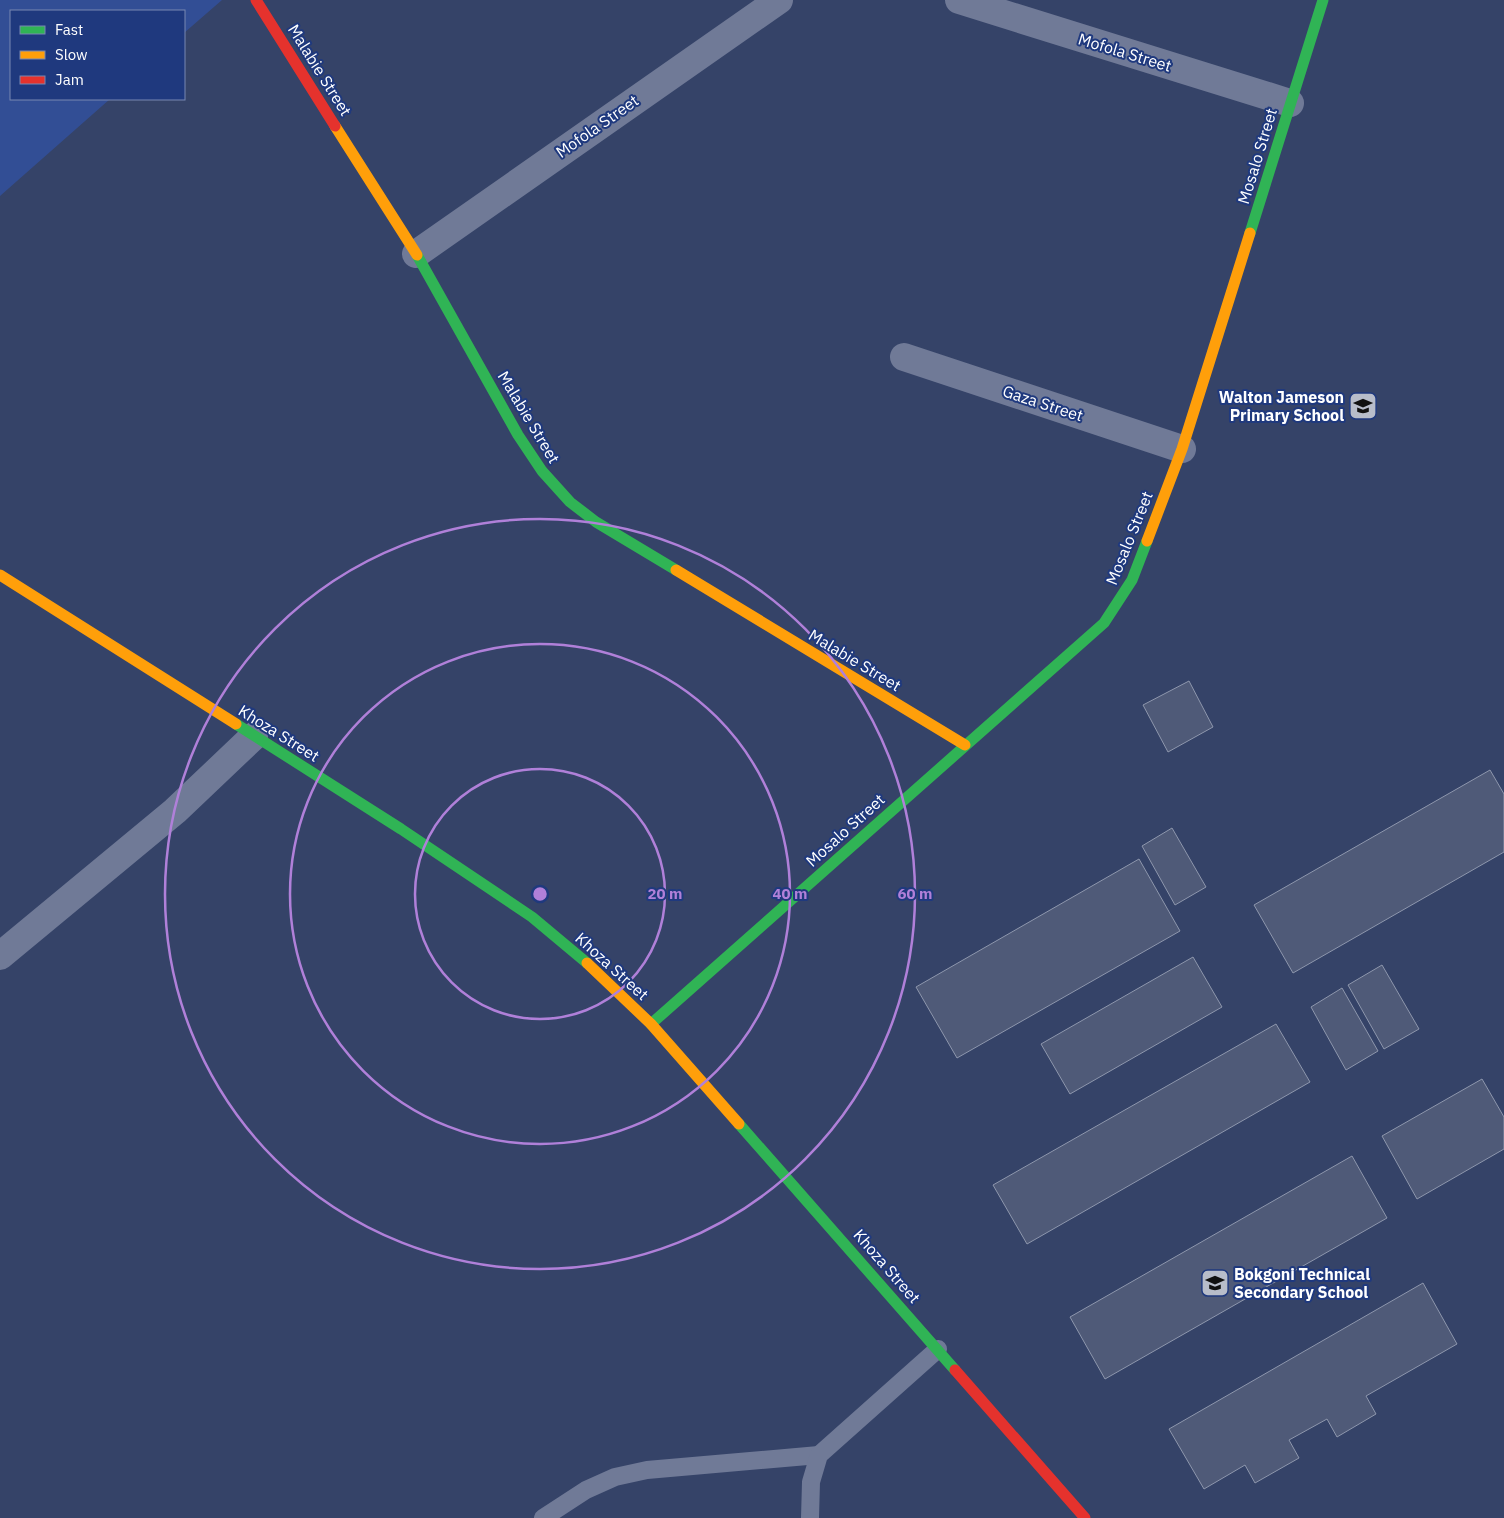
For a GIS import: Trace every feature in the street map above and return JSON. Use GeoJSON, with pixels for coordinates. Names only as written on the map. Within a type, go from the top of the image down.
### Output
{"type":"FeatureCollection","features":[{"type":"Feature","properties":{"kind":"street","name":"Malabie Street"},"geometry":{"type":"LineString","coordinates":[[256,0],[416,254],[518,435],[542,472],[570,502],[596,522],[965,745]]}},
{"type":"Feature","properties":{"kind":"street","name":"Mofola Street"},"geometry":{"type":"LineString","coordinates":[[416,254],[779,0]]}},
{"type":"Feature","properties":{"kind":"street","name":"Mofola Street"},"geometry":{"type":"LineString","coordinates":[[959,0],[1290,103]]}},
{"type":"Feature","properties":{"kind":"street","name":"Mosalo Street"},"geometry":{"type":"LineString","coordinates":[[651,1024],[1110,616],[1132,580],[1182,449],[1323,0]]}},
{"type":"Feature","properties":{"kind":"street","name":"Gaza Street"},"geometry":{"type":"LineString","coordinates":[[904,356],[1182,449]]}},
{"type":"Feature","properties":{"kind":"street","name":"Khoza Street"},"geometry":{"type":"LineString","coordinates":[[0,575],[401,829],[532,918],[591,966],[651,1024],[1085,1518]]}},
{"type":"Feature","properties":{"kind":"street"},"geometry":{"type":"LineString","coordinates":[[0,956],[175,812],[254,736]]}},
{"type":"Feature","properties":{"kind":"lane"},"geometry":{"type":"LineString","coordinates":[[810,1518],[811,1482],[820,1455],[938,1349]]}},
{"type":"Feature","properties":{"kind":"lane"},"geometry":{"type":"LineString","coordinates":[[543,1518],[586,1490],[615,1477],[647,1470],[820,1455]]}},
{"type":"Feature","properties":{"kind":"shaded area"},"geometry":{"type":"Polygon","coordinates":[[[0,0],[222,0],[185,32],[185,10],[10,10],[10,100],[109,100],[0,196],[0,0]]]}},
{"type":"Feature","properties":{"kind":"building"},"geometry":{"type":"Polygon","coordinates":[[[1189,681],[1213,727],[1168,752],[1143,705],[1189,681]]]}},
{"type":"Feature","properties":{"kind":"building"},"geometry":{"type":"Polygon","coordinates":[[[1490,770],[1504,794],[1504,852],[1293,973],[1254,905],[1490,770]]]}},
{"type":"Feature","properties":{"kind":"building"},"geometry":{"type":"Polygon","coordinates":[[[1172,828],[1206,887],[1175,905],[1142,846],[1172,828]]]}},
{"type":"Feature","properties":{"kind":"building"},"geometry":{"type":"Polygon","coordinates":[[[1139,859],[1180,931],[957,1058],[916,987],[1139,859]]]}},
{"type":"Feature","properties":{"kind":"building"},"geometry":{"type":"Polygon","coordinates":[[[1193,957],[1222,1007],[1070,1094],[1041,1044],[1193,957]]]}},
{"type":"Feature","properties":{"kind":"building"},"geometry":{"type":"Polygon","coordinates":[[[1382,965],[1419,1029],[1384,1049],[1348,985],[1382,965]]]}},
{"type":"Feature","properties":{"kind":"building"},"geometry":{"type":"Polygon","coordinates":[[[1342,988],[1378,1051],[1346,1070],[1311,1007],[1342,988]]]}},
{"type":"Feature","properties":{"kind":"building"},"geometry":{"type":"Polygon","coordinates":[[[1276,1024],[1310,1082],[1027,1244],[993,1185],[1276,1024]]]}},
{"type":"Feature","properties":{"kind":"building"},"geometry":{"type":"Polygon","coordinates":[[[1482,1079],[1504,1117],[1504,1149],[1417,1199],[1382,1136],[1482,1079]]]}},
{"type":"Feature","properties":{"kind":"building"},"geometry":{"type":"Polygon","coordinates":[[[1352,1156],[1387,1218],[1105,1379],[1070,1317],[1352,1156]]]}},
{"type":"Feature","properties":{"kind":"building"},"geometry":{"type":"Polygon","coordinates":[[[1423,1283],[1457,1344],[1366,1396],[1376,1414],[1337,1437],[1327,1419],[1289,1440],[1299,1458],[1255,1483],[1245,1465],[1204,1489],[1169,1429],[1423,1283]]]}},
{"type":"Feature","properties":{"kind":"traffic: fast"},"geometry":{"type":"LineString","coordinates":[[1250,233],[1323,0]]}},
{"type":"Feature","properties":{"kind":"traffic: fast"},"geometry":{"type":"LineString","coordinates":[[417,255],[518,435],[542,471],[570,502],[596,522],[676,570]]}},
{"type":"Feature","properties":{"kind":"traffic: fast"},"geometry":{"type":"LineString","coordinates":[[651,1024],[1104,623],[1132,580],[1147,541]]}},
{"type":"Feature","properties":{"kind":"traffic: fast"},"geometry":{"type":"LineString","coordinates":[[236,724],[401,829],[532,917],[587,963]]}},
{"type":"Feature","properties":{"kind":"traffic: fast"},"geometry":{"type":"LineString","coordinates":[[739,1124],[955,1370]]}},
{"type":"Feature","properties":{"kind":"traffic: slow"},"geometry":{"type":"LineString","coordinates":[[335,126],[417,255]]}},
{"type":"Feature","properties":{"kind":"traffic: slow"},"geometry":{"type":"LineString","coordinates":[[1147,541],[1182,449],[1250,233]]}},
{"type":"Feature","properties":{"kind":"traffic: slow"},"geometry":{"type":"LineString","coordinates":[[676,570],[965,745]]}},
{"type":"Feature","properties":{"kind":"traffic: slow"},"geometry":{"type":"LineString","coordinates":[[0,575],[236,724]]}},
{"type":"Feature","properties":{"kind":"traffic: slow"},"geometry":{"type":"LineString","coordinates":[[587,963],[651,1024],[739,1124]]}},
{"type":"Feature","properties":{"kind":"traffic: jam"},"geometry":{"type":"LineString","coordinates":[[256,0],[335,126]]}},
{"type":"Feature","properties":{"kind":"traffic: jam"},"geometry":{"type":"LineString","coordinates":[[955,1370],[1085,1518]]}},
{"type":"Feature","properties":{"kind":"place","name":"Walton Jameson Primary School"},"geometry":{"type":"Point","coordinates":[1363,406]}},
{"type":"Feature","properties":{"kind":"place","name":"Bokgoni Technical Secondary School"},"geometry":{"type":"Point","coordinates":[1215,1283]}}]}
